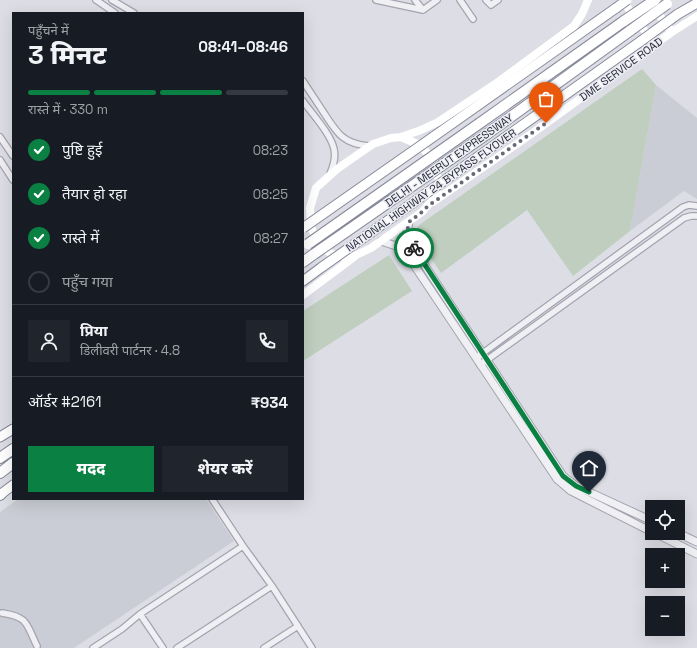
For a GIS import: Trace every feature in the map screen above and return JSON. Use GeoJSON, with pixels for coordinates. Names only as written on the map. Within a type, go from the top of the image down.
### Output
{"type":"FeatureCollection","features":[{"type":"Feature","properties":{"kind":"highway"},"geometry":{"type":"LineString","coordinates":[[304,227],[627,0]]}},
{"type":"Feature","properties":{"kind":"highway","name":"DELHI - MEERUT EXPRESSWAY"},"geometry":{"type":"LineString","coordinates":[[304,246],[655,0]]}},
{"type":"Feature","properties":{"kind":"highway","name":"DELHI - MEERUT EXPRESSWAY"},"geometry":{"type":"LineString","coordinates":[[304,261],[487,134],[669,2]]}},
{"type":"Feature","properties":{"kind":"highway","name":"NATIONAL HIGHWAY 24 BYPASS FLYOVER"},"geometry":{"type":"LineString","coordinates":[[304,280],[669,20],[697,3]]}},
{"type":"Feature","properties":{"kind":"highway"},"geometry":{"type":"LineString","coordinates":[[0,437],[12,429]]}},
{"type":"Feature","properties":{"kind":"highway"},"geometry":{"type":"LineString","coordinates":[[0,458],[12,450]]}},
{"type":"Feature","properties":{"kind":"highway"},"geometry":{"type":"LineString","coordinates":[[0,472],[12,465]]}},
{"type":"Feature","properties":{"kind":"highway"},"geometry":{"type":"LineString","coordinates":[[0,495],[12,486]]}},
{"type":"Feature","properties":{"kind":"main road"},"geometry":{"type":"LineString","coordinates":[[304,206],[316,188],[329,176],[370,146],[390,138],[401,137],[421,130],[438,122],[498,82],[574,26],[582,14],[588,0]]}},
{"type":"Feature","properties":{"kind":"main road"},"geometry":{"type":"LineString","coordinates":[[622,0],[655,45]]}},
{"type":"Feature","properties":{"kind":"main road"},"geometry":{"type":"LineString","coordinates":[[647,0],[672,32]]}},
{"type":"Feature","properties":{"kind":"main road","name":"DME SERVICE ROAD"},"geometry":{"type":"LineString","coordinates":[[428,206],[672,32],[697,16]]}},
{"type":"Feature","properties":{"kind":"main road"},"geometry":{"type":"LineString","coordinates":[[304,294],[354,256],[381,241],[409,222],[422,212],[435,197],[439,183],[434,161],[420,145],[401,137]]}},
{"type":"Feature","properties":{"kind":"main road"},"geometry":{"type":"LineString","coordinates":[[316,188],[310,208],[311,228],[320,244],[331,254],[344,258],[354,256]]}},
{"type":"Feature","properties":{"kind":"street"},"geometry":{"type":"LineString","coordinates":[[96,0],[114,12]]}},
{"type":"Feature","properties":{"kind":"street"},"geometry":{"type":"LineString","coordinates":[[112,0],[132,12]]}},
{"type":"Feature","properties":{"kind":"street"},"geometry":{"type":"LineString","coordinates":[[376,0],[423,10],[437,0]]}},
{"type":"Feature","properties":{"kind":"street"},"geometry":{"type":"LineString","coordinates":[[415,0],[423,10]]}},
{"type":"Feature","properties":{"kind":"street"},"geometry":{"type":"LineString","coordinates":[[460,0],[473,19]]}},
{"type":"Feature","properties":{"kind":"street"},"geometry":{"type":"LineString","coordinates":[[486,0],[491,5],[498,0]]}},
{"type":"Feature","properties":{"kind":"street"},"geometry":{"type":"LineString","coordinates":[[304,83],[335,131],[348,141],[370,146]]}},
{"type":"Feature","properties":{"kind":"street"},"geometry":{"type":"LineString","coordinates":[[304,102],[328,136],[334,148],[334,164],[329,176]]}},
{"type":"Feature","properties":{"kind":"street"},"geometry":{"type":"LineString","coordinates":[[0,137],[12,155]]}},
{"type":"Feature","properties":{"kind":"street"},"geometry":{"type":"LineString","coordinates":[[0,160],[12,178]]}},
{"type":"Feature","properties":{"kind":"street"},"geometry":{"type":"LineString","coordinates":[[485,357],[683,207],[689,205],[697,206]]}},
{"type":"Feature","properties":{"kind":"street"},"geometry":{"type":"LineString","coordinates":[[478,362],[684,218],[697,216]]}},
{"type":"Feature","properties":{"kind":"street"},"geometry":{"type":"LineString","coordinates":[[409,222],[407,232],[409,240],[416,252],[563,476],[576,486],[645,518]]}},
{"type":"Feature","properties":{"kind":"street"},"geometry":{"type":"LineString","coordinates":[[381,241],[399,247],[408,256],[557,480],[571,491],[645,528]]}},
{"type":"Feature","properties":{"kind":"street"},"geometry":{"type":"LineString","coordinates":[[213,500],[272,586],[312,648]]}},
{"type":"Feature","properties":{"kind":"street"},"geometry":{"type":"LineString","coordinates":[[685,536],[697,542]]}},
{"type":"Feature","properties":{"kind":"street"},"geometry":{"type":"LineString","coordinates":[[669,540],[697,554]]}},
{"type":"Feature","properties":{"kind":"street"},"geometry":{"type":"LineString","coordinates":[[93,648],[118,632],[140,614],[244,546]]}},
{"type":"Feature","properties":{"kind":"street"},"geometry":{"type":"LineString","coordinates":[[177,648],[272,586]]}},
{"type":"Feature","properties":{"kind":"street"},"geometry":{"type":"LineString","coordinates":[[2,613],[20,617],[25,621],[38,646]]}},
{"type":"Feature","properties":{"kind":"street"},"geometry":{"type":"LineString","coordinates":[[140,614],[163,648]]}},
{"type":"Feature","properties":{"kind":"street"},"geometry":{"type":"LineString","coordinates":[[264,648],[298,626]]}},
{"type":"Feature","properties":{"kind":"shaded area"},"geometry":{"type":"Polygon","coordinates":[[[656,85],[697,118],[697,199],[684,191],[630,231],[656,85]]]}},
{"type":"Feature","properties":{"kind":"shaded area"},"geometry":{"type":"Polygon","coordinates":[[[17,500],[207,500],[234,541],[74,648],[0,648],[0,512],[17,500]]]}},
{"type":"Feature","properties":{"kind":"green space"},"geometry":{"type":"Polygon","coordinates":[[[642,69],[656,85],[630,231],[573,276],[527,210],[441,273],[415,234],[419,225],[642,69]]]}},
{"type":"Feature","properties":{"kind":"green space"},"geometry":{"type":"Polygon","coordinates":[[[389,255],[412,291],[304,360],[304,310],[389,255]]]}},
{"type":"Feature","properties":{"kind":"way so far"},"geometry":{"type":"LineString","coordinates":[[414,248],[409,240],[407,232],[409,222],[428,206],[546,123]]}},
{"type":"Feature","properties":{"kind":"route"},"geometry":{"type":"LineString","coordinates":[[414,248],[563,476],[576,486],[589,492]]}}]}
